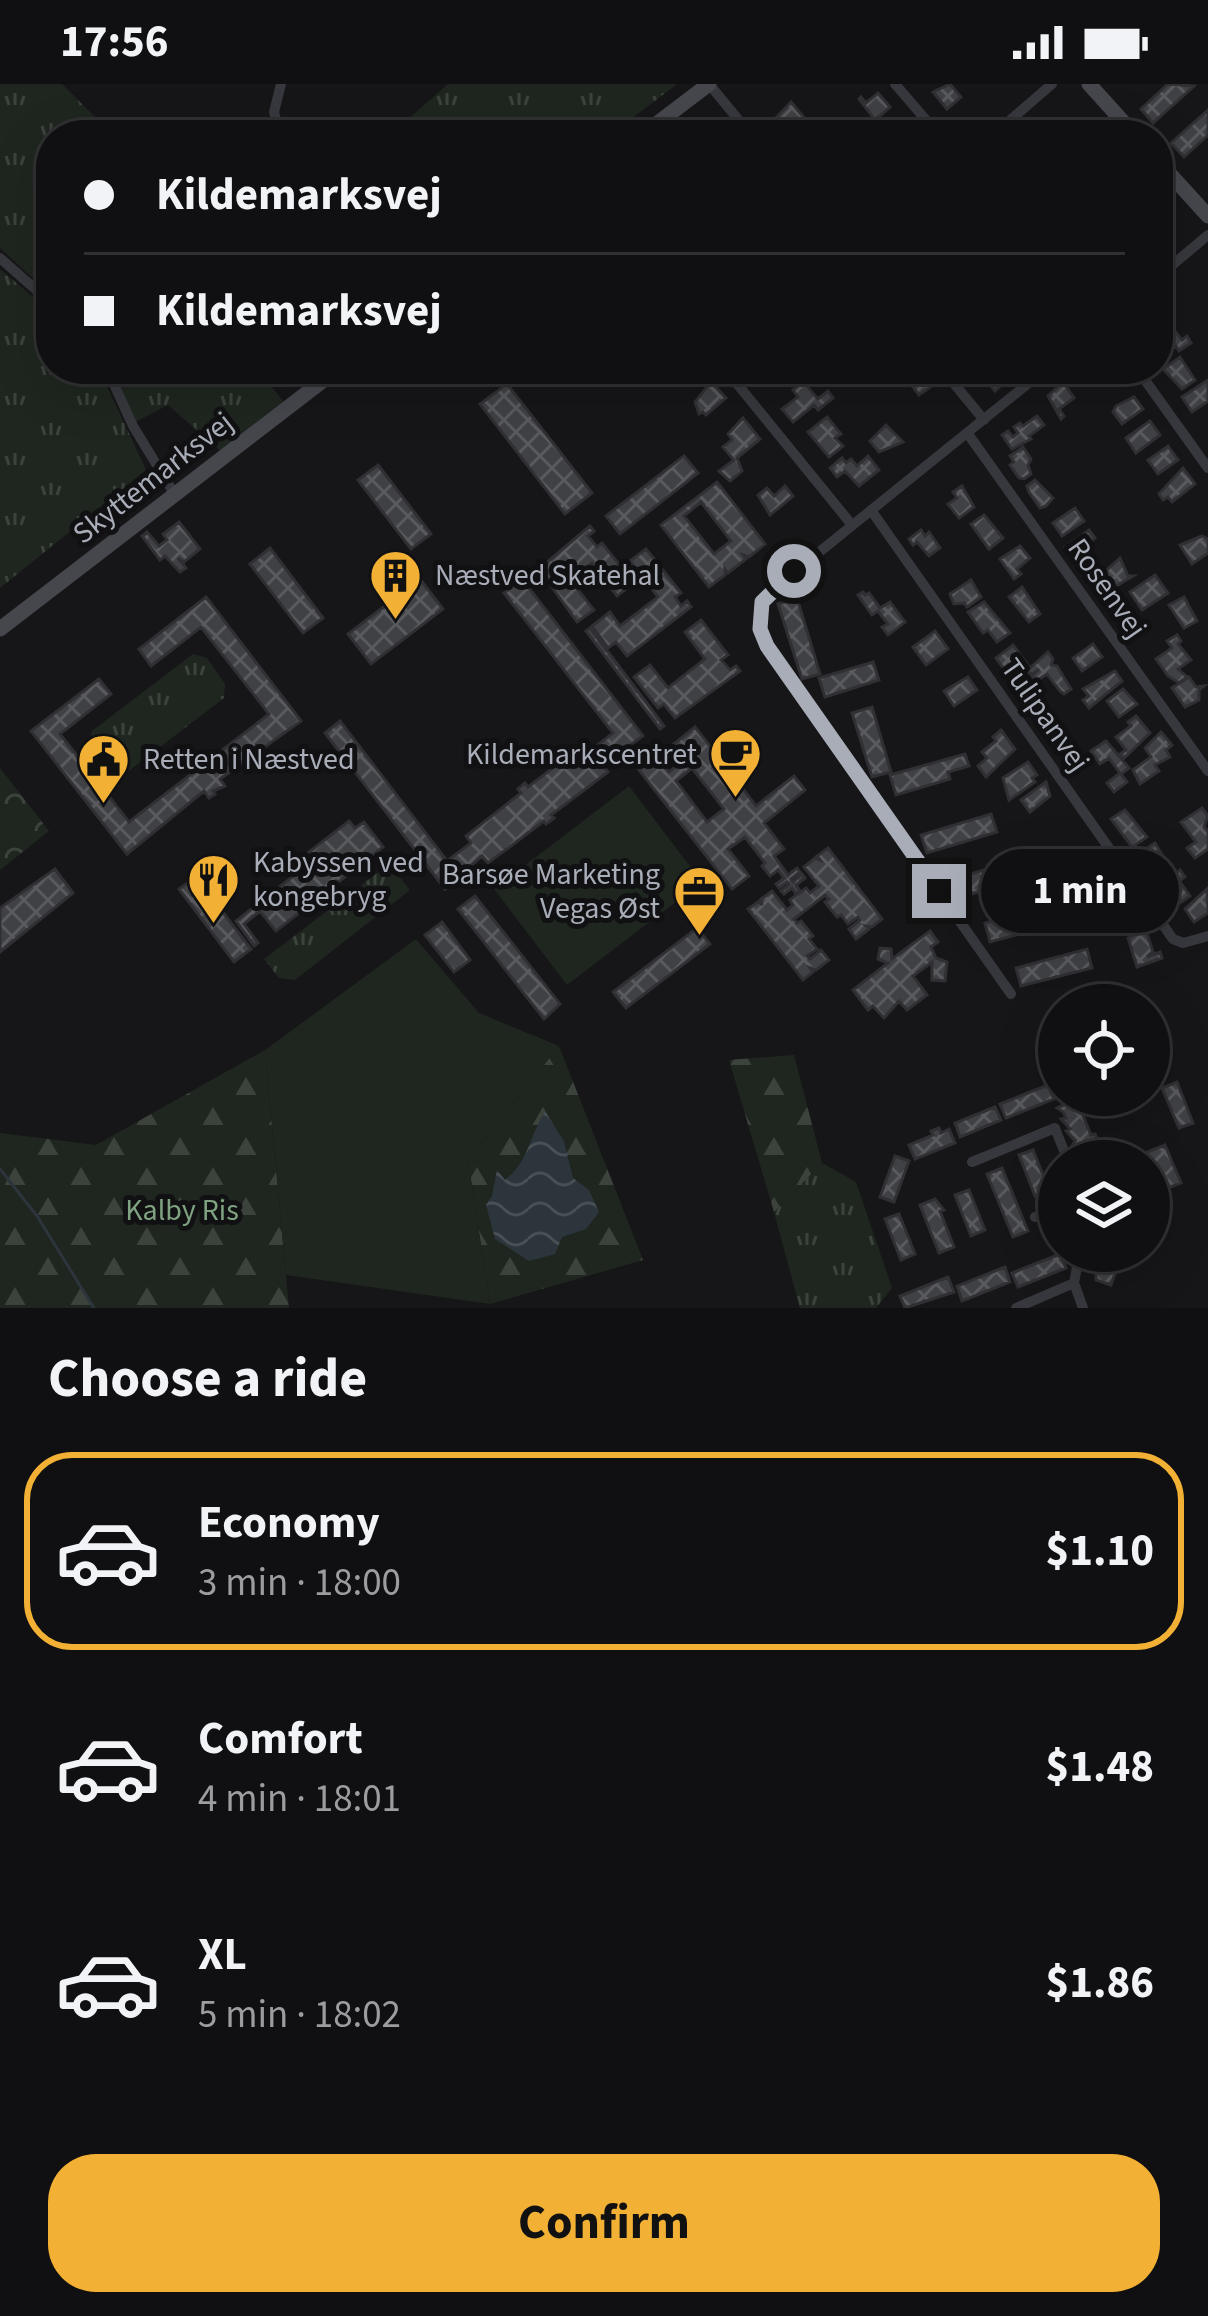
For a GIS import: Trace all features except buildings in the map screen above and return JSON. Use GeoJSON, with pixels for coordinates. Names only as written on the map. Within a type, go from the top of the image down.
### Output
{"type":"FeatureCollection","features":[{"type":"Feature","properties":{"kind":"street"},"geometry":{"type":"LineString","coordinates":[[276,120],[281,84]]}},
{"type":"Feature","properties":{"kind":"street"},"geometry":{"type":"LineString","coordinates":[[662,120],[709,84],[739,120]]}},
{"type":"Feature","properties":{"kind":"street"},"geometry":{"type":"LineString","coordinates":[[895,84],[926,120]]}},
{"type":"Feature","properties":{"kind":"street"},"geometry":{"type":"LineString","coordinates":[[1010,120],[1052,84]]}},
{"type":"Feature","properties":{"kind":"street"},"geometry":{"type":"LineString","coordinates":[[1089,84],[1121,120]]}},
{"type":"Feature","properties":{"kind":"street"},"geometry":{"type":"LineString","coordinates":[[1173,177],[1208,216]]}},
{"type":"Feature","properties":{"kind":"street"},"geometry":{"type":"LineString","coordinates":[[1173,264],[1208,235]]}},
{"type":"Feature","properties":{"kind":"street"},"geometry":{"type":"LineString","coordinates":[[0,258],[36,290]]}},
{"type":"Feature","properties":{"kind":"street"},"geometry":{"type":"LineString","coordinates":[[113,384],[148,455],[175,495]]}},
{"type":"Feature","properties":{"kind":"street","name":"Skyttemarksvej"},"geometry":{"type":"LineString","coordinates":[[0,629],[319,384]]}},
{"type":"Feature","properties":{"kind":"street"},"geometry":{"type":"LineString","coordinates":[[737,384],[852,524]]}},
{"type":"Feature","properties":{"kind":"street"},"geometry":{"type":"LineString","coordinates":[[954,384],[984,420]]}},
{"type":"Feature","properties":{"kind":"street"},"geometry":{"type":"LineString","coordinates":[[1011,994],[772,656],[760,629],[762,602],[771,591],[1028,384]]}},
{"type":"Feature","properties":{"kind":"street"},"geometry":{"type":"LineString","coordinates":[[1148,384],[1208,468]]}},
{"type":"Feature","properties":{"kind":"street","name":"Rosenvej"},"geometry":{"type":"LineString","coordinates":[[968,434],[1208,771]]}},
{"type":"Feature","properties":{"kind":"street","name":"Tulipanvej"},"geometry":{"type":"LineString","coordinates":[[871,510],[1173,939],[1183,943],[1208,936]]}},
{"type":"Feature","properties":{"kind":"street"},"geometry":{"type":"LineString","coordinates":[[972,1162],[1055,1127],[1060,1140]]}},
{"type":"Feature","properties":{"kind":"street"},"geometry":{"type":"LineString","coordinates":[[1076,1272],[1074,1283],[1084,1308]]}},
{"type":"Feature","properties":{"kind":"street"},"geometry":{"type":"LineString","coordinates":[[1016,1308],[1074,1283]]}},
{"type":"Feature","properties":{"kind":"green space"},"geometry":{"type":"Polygon","coordinates":[[[0,84],[62,84],[98,120],[36,120],[36,281],[0,248],[0,84]]]}},
{"type":"Feature","properties":{"kind":"green space"},"geometry":{"type":"Polygon","coordinates":[[[448,84],[677,84],[630,120],[407,120],[448,84]]]}},
{"type":"Feature","properties":{"kind":"green space"},"geometry":{"type":"Polygon","coordinates":[[[0,269],[36,299],[36,384],[106,384],[146,470],[0,588],[0,269]]]}},
{"type":"Feature","properties":{"kind":"green space"},"geometry":{"type":"Polygon","coordinates":[[[119,384],[269,384],[284,402],[222,452],[168,405],[135,422],[119,384]]]}},
{"type":"Feature","properties":{"kind":"green space"},"geometry":{"type":"Polygon","coordinates":[[[193,654],[207,658],[225,684],[224,698],[126,773],[110,772],[89,744],[92,731],[193,654]]]}},
{"type":"Feature","properties":{"kind":"green space"},"geometry":{"type":"Polygon","coordinates":[[[0,768],[49,831],[0,870],[0,768]]]}},
{"type":"Feature","properties":{"kind":"green space"},"geometry":{"type":"Polygon","coordinates":[[[629,786],[702,882],[567,985],[494,889],[629,786]]]}},
{"type":"Feature","properties":{"kind":"green space"},"geometry":{"type":"Polygon","coordinates":[[[389,864],[410,890],[295,980],[279,978],[264,959],[389,864]]]}},
{"type":"Feature","properties":{"kind":"green space"},"geometry":{"type":"Polygon","coordinates":[[[416,939],[479,1013],[559,1046],[468,1160],[490,1304],[286,1275],[265,1050],[416,939]]]}},
{"type":"Feature","properties":{"kind":"green space"},"geometry":{"type":"Polygon","coordinates":[[[559,1046],[643,1260],[490,1304],[468,1160],[559,1046]]]}},
{"type":"Feature","properties":{"kind":"green space","name":"Kalby Ris"},"geometry":{"type":"Polygon","coordinates":[[[265,1050],[289,1308],[0,1308],[0,1133],[96,1145],[265,1050]]]}},
{"type":"Feature","properties":{"kind":"green space"},"geometry":{"type":"Polygon","coordinates":[[[794,1055],[822,1163],[774,1212],[729,1060],[794,1055]]]}},
{"type":"Feature","properties":{"kind":"green space"},"geometry":{"type":"Polygon","coordinates":[[[822,1163],[856,1182],[892,1288],[876,1308],[800,1308],[774,1212],[822,1163]]]}},
{"type":"Feature","properties":{"kind":"water"},"geometry":{"type":"Polygon","coordinates":[[[545,1112],[564,1141],[573,1178],[589,1190],[599,1212],[586,1229],[562,1237],[555,1254],[529,1261],[495,1239],[486,1205],[497,1170],[505,1180],[513,1173],[545,1112]]]}},
{"type":"Feature","properties":{"kind":"waterway"},"geometry":{"type":"LineString","coordinates":[[0,1169],[37,1216],[94,1308]]}},
{"type":"Feature","properties":{"kind":"place","name":"Næstved Skatehal"},"geometry":{"type":"Point","coordinates":[396,621]}},
{"type":"Feature","properties":{"kind":"place","name":"Kildemarkscentret"},"geometry":{"type":"Point","coordinates":[736,800]}},
{"type":"Feature","properties":{"kind":"place","name":"Retten i Næstved"},"geometry":{"type":"Point","coordinates":[104,805]}},
{"type":"Feature","properties":{"kind":"place","name":"Kabyssen ved kongebryg"},"geometry":{"type":"Point","coordinates":[214,925]}},
{"type":"Feature","properties":{"kind":"place","name":"Barsøe Marketing Vegas Øst"},"geometry":{"type":"Point","coordinates":[699,937]}},
{"type":"Feature","properties":{"kind":"route"},"geometry":{"type":"LineString","coordinates":[[794,571],[762,602],[760,629],[767,646],[939,891]]}}]}
